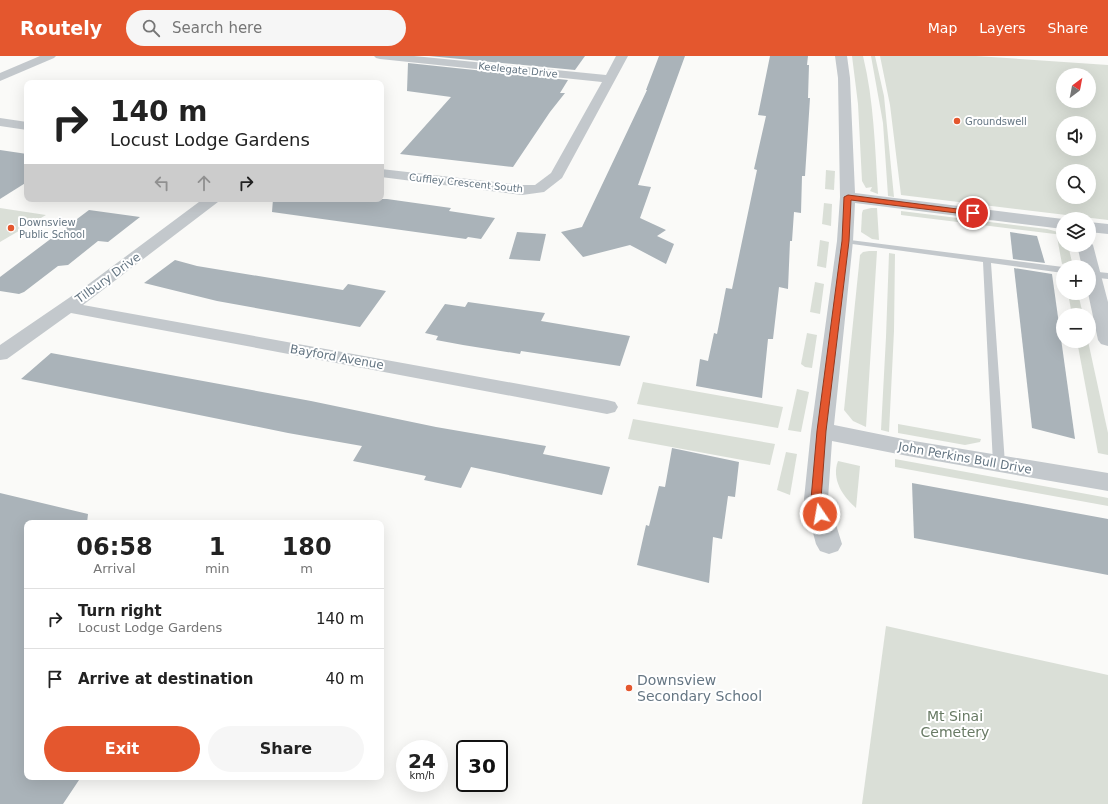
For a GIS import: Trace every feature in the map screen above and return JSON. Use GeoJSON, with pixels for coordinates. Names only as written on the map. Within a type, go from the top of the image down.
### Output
{"type":"FeatureCollection","features":[{"type":"Feature","properties":{"kind":"street"},"geometry":{"type":"LineString","coordinates":[[0,77],[50,56]]}},
{"type":"Feature","properties":{"kind":"street","name":"Keelegate Drive"},"geometry":{"type":"LineString","coordinates":[[380,56],[609,79]]}},
{"type":"Feature","properties":{"kind":"street","name":"Cuffley Crescent South"},"geometry":{"type":"LineString","coordinates":[[384,173],[522,190],[539,189],[550,182],[565,162],[622,56]]}},
{"type":"Feature","properties":{"kind":"street"},"geometry":{"type":"LineString","coordinates":[[829,544],[816,499],[822,431],[846,241],[848,197],[844,78],[841,56]]}},
{"type":"Feature","properties":{"kind":"street"},"geometry":{"type":"LineString","coordinates":[[0,122],[24,126]]}},
{"type":"Feature","properties":{"kind":"street"},"geometry":{"type":"LineString","coordinates":[[848,197],[1056,223]]}},
{"type":"Feature","properties":{"kind":"street","name":"Tilbury Drive"},"geometry":{"type":"LineString","coordinates":[[0,354],[148,249],[209,202]]}},
{"type":"Feature","properties":{"kind":"street"},"geometry":{"type":"LineString","coordinates":[[1096,228],[1108,230]]}},
{"type":"Feature","properties":{"kind":"street"},"geometry":{"type":"LineString","coordinates":[[1096,275],[1108,340]]}},
{"type":"Feature","properties":{"kind":"street","name":"Bayford Avenue"},"geometry":{"type":"LineString","coordinates":[[66,308],[607,407]]}},
{"type":"Feature","properties":{"kind":"street","name":"John Perkins Bull Drive"},"geometry":{"type":"LineString","coordinates":[[822,431],[999,464],[1108,482]]}},
{"type":"Feature","properties":{"kind":"lane"},"geometry":{"type":"LineString","coordinates":[[846,241],[1056,269]]}},
{"type":"Feature","properties":{"kind":"lane"},"geometry":{"type":"LineString","coordinates":[[987,260],[999,464]]}},
{"type":"Feature","properties":{"kind":"green space"},"geometry":{"type":"Polygon","coordinates":[[[852,56],[863,56],[867,73],[874,125],[878,194],[870,191],[872,187],[866,188],[862,181],[858,104],[852,56]]]}},
{"type":"Feature","properties":{"kind":"green space"},"geometry":{"type":"Polygon","coordinates":[[[871,56],[875,56],[884,96],[894,197],[888,196],[883,123],[871,56]]]}},
{"type":"Feature","properties":{"kind":"green space"},"geometry":{"type":"Polygon","coordinates":[[[880,56],[976,56],[1108,65],[1108,220],[1096,219],[1096,212],[1056,212],[1056,214],[901,195],[890,105],[880,56]]]}},
{"type":"Feature","properties":{"kind":"green space"},"geometry":{"type":"Polygon","coordinates":[[[826,170],[835,171],[834,190],[825,189],[826,170]]]}},
{"type":"Feature","properties":{"kind":"green space"},"geometry":{"type":"Polygon","coordinates":[[[824,203],[832,204],[831,226],[822,224],[824,203]]]}},
{"type":"Feature","properties":{"kind":"green space","name":"Downsview Public School"},"geometry":{"type":"Polygon","coordinates":[[[0,208],[46,215],[0,242],[0,208]]]}},
{"type":"Feature","properties":{"kind":"green space"},"geometry":{"type":"Polygon","coordinates":[[[877,208],[879,240],[872,239],[861,232],[863,210],[877,208]]]}},
{"type":"Feature","properties":{"kind":"green space"},"geometry":{"type":"Polygon","coordinates":[[[901,211],[1047,229],[1056,231],[1056,234],[901,215],[901,211]]]}},
{"type":"Feature","properties":{"kind":"green space"},"geometry":{"type":"Polygon","coordinates":[[[820,240],[829,242],[826,268],[817,266],[820,240]]]}},
{"type":"Feature","properties":{"kind":"green space"},"geometry":{"type":"Polygon","coordinates":[[[877,251],[866,427],[853,421],[844,410],[860,255],[863,252],[877,251]]]}},
{"type":"Feature","properties":{"kind":"green space"},"geometry":{"type":"Polygon","coordinates":[[[1060,252],[1070,252],[1072,260],[1061,260],[1060,252]]]}},
{"type":"Feature","properties":{"kind":"green space"},"geometry":{"type":"Polygon","coordinates":[[[889,253],[895,254],[894,331],[889,432],[881,430],[889,253]]]}},
{"type":"Feature","properties":{"kind":"green space"},"geometry":{"type":"Polygon","coordinates":[[[815,282],[824,284],[820,314],[810,312],[815,282]]]}},
{"type":"Feature","properties":{"kind":"green space"},"geometry":{"type":"Polygon","coordinates":[[[1069,300],[1080,300],[1081,308],[1071,308],[1069,300]]]}},
{"type":"Feature","properties":{"kind":"green space"},"geometry":{"type":"Polygon","coordinates":[[[807,333],[817,335],[812,368],[805,367],[801,364],[807,333]]]}},
{"type":"Feature","properties":{"kind":"green space"},"geometry":{"type":"Polygon","coordinates":[[[1078,348],[1090,348],[1108,433],[1108,455],[1098,453],[1078,348]]]}},
{"type":"Feature","properties":{"kind":"green space"},"geometry":{"type":"Polygon","coordinates":[[[643,382],[783,407],[778,428],[637,404],[643,382]]]}},
{"type":"Feature","properties":{"kind":"green space"},"geometry":{"type":"Polygon","coordinates":[[[797,389],[809,392],[801,432],[788,430],[797,389]]]}},
{"type":"Feature","properties":{"kind":"green space"},"geometry":{"type":"Polygon","coordinates":[[[633,419],[775,444],[770,465],[628,439],[633,419]]]}},
{"type":"Feature","properties":{"kind":"green space"},"geometry":{"type":"Polygon","coordinates":[[[898,424],[981,439],[980,442],[965,445],[898,433],[898,424]]]}},
{"type":"Feature","properties":{"kind":"green space"},"geometry":{"type":"Polygon","coordinates":[[[786,452],[797,454],[790,495],[777,490],[786,452]]]}},
{"type":"Feature","properties":{"kind":"green space"},"geometry":{"type":"Polygon","coordinates":[[[895,459],[1108,498],[1108,506],[895,467],[895,459]]]}},
{"type":"Feature","properties":{"kind":"green space"},"geometry":{"type":"Polygon","coordinates":[[[838,461],[860,466],[856,508],[847,499],[837,481],[836,468],[838,461]]]}},
{"type":"Feature","properties":{"kind":"green space","name":"Mt Sinai Cemetery"},"geometry":{"type":"Polygon","coordinates":[[[886,626],[1108,675],[1108,804],[862,804],[886,626]]]}},
{"type":"Feature","properties":{"kind":"building"},"geometry":{"type":"Polygon","coordinates":[[[429,56],[585,56],[575,70],[429,56]]]}},
{"type":"Feature","properties":{"kind":"building"},"geometry":{"type":"Polygon","coordinates":[[[659,56],[685,56],[638,185],[651,187],[640,218],[666,230],[657,236],[674,244],[666,264],[630,245],[583,257],[561,232],[582,227],[647,90],[659,56]]]}},
{"type":"Feature","properties":{"kind":"building"},"geometry":{"type":"Polygon","coordinates":[[[770,56],[808,56],[808,98],[810,98],[805,176],[802,176],[801,213],[794,212],[792,241],[790,241],[788,289],[779,287],[773,339],[768,339],[762,398],[696,386],[700,359],[708,361],[714,333],[717,334],[726,288],[732,289],[757,170],[754,169],[766,116],[758,115],[770,56]]]}},
{"type":"Feature","properties":{"kind":"building"},"geometry":{"type":"Polygon","coordinates":[[[408,63],[568,80],[560,93],[565,93],[550,112],[513,167],[400,154],[451,97],[407,91],[408,63]]]}},
{"type":"Feature","properties":{"kind":"building"},"geometry":{"type":"Polygon","coordinates":[[[0,150],[24,154],[24,184],[0,199],[0,150]]]}},
{"type":"Feature","properties":{"kind":"building"},"geometry":{"type":"Polygon","coordinates":[[[384,199],[387,199],[451,208],[449,211],[495,218],[481,239],[468,237],[466,239],[272,212],[273,202],[384,202],[384,199]]]}},
{"type":"Feature","properties":{"kind":"building"},"geometry":{"type":"Polygon","coordinates":[[[89,210],[140,217],[108,242],[98,241],[68,265],[58,266],[24,292],[19,294],[0,291],[0,277],[89,210]]]}},
{"type":"Feature","properties":{"kind":"building"},"geometry":{"type":"Polygon","coordinates":[[[517,232],[546,234],[540,261],[509,259],[517,232]]]}},
{"type":"Feature","properties":{"kind":"building"},"geometry":{"type":"Polygon","coordinates":[[[1010,232],[1037,236],[1045,263],[1013,259],[1010,232]]]}},
{"type":"Feature","properties":{"kind":"building"},"geometry":{"type":"Polygon","coordinates":[[[175,260],[197,266],[343,290],[348,284],[386,291],[360,327],[217,301],[144,283],[175,260]]]}},
{"type":"Feature","properties":{"kind":"building"},"geometry":{"type":"Polygon","coordinates":[[[1014,268],[1052,274],[1057,308],[1056,348],[1062,348],[1075,439],[1032,428],[1014,268]]]}},
{"type":"Feature","properties":{"kind":"building"},"geometry":{"type":"Polygon","coordinates":[[[468,302],[545,313],[541,321],[630,336],[620,366],[521,351],[520,354],[463,345],[436,340],[438,336],[425,333],[445,304],[465,307],[468,302]]]}},
{"type":"Feature","properties":{"kind":"building"},"geometry":{"type":"Polygon","coordinates":[[[51,353],[311,401],[436,427],[546,446],[543,454],[610,467],[602,495],[471,467],[461,488],[424,480],[426,476],[353,461],[362,446],[288,433],[21,379],[51,353]]]}},
{"type":"Feature","properties":{"kind":"building"},"geometry":{"type":"Polygon","coordinates":[[[672,448],[739,462],[735,497],[728,496],[722,539],[713,537],[709,583],[637,565],[646,525],[649,526],[659,486],[665,487],[672,448]]]}},
{"type":"Feature","properties":{"kind":"building"},"geometry":{"type":"Polygon","coordinates":[[[912,483],[1108,519],[1108,575],[914,538],[912,483]]]}},
{"type":"Feature","properties":{"kind":"building"},"geometry":{"type":"Polygon","coordinates":[[[0,493],[88,514],[87,520],[24,520],[24,780],[79,780],[63,804],[0,804],[0,493]]]}},
{"type":"Feature","properties":{"kind":"place","name":"Groundswell"},"geometry":{"type":"Point","coordinates":[957,121]}},
{"type":"Feature","properties":{"kind":"place","name":"Downsview Public School"},"geometry":{"type":"Point","coordinates":[11,228]}},
{"type":"Feature","properties":{"kind":"place","name":"Downsview Secondary School"},"geometry":{"type":"Point","coordinates":[629,688]}},
{"type":"Feature","properties":{"kind":"route"},"geometry":{"type":"LineString","coordinates":[[820,514],[816,499],[822,431],[846,241],[848,197],[973,213]]}}]}
